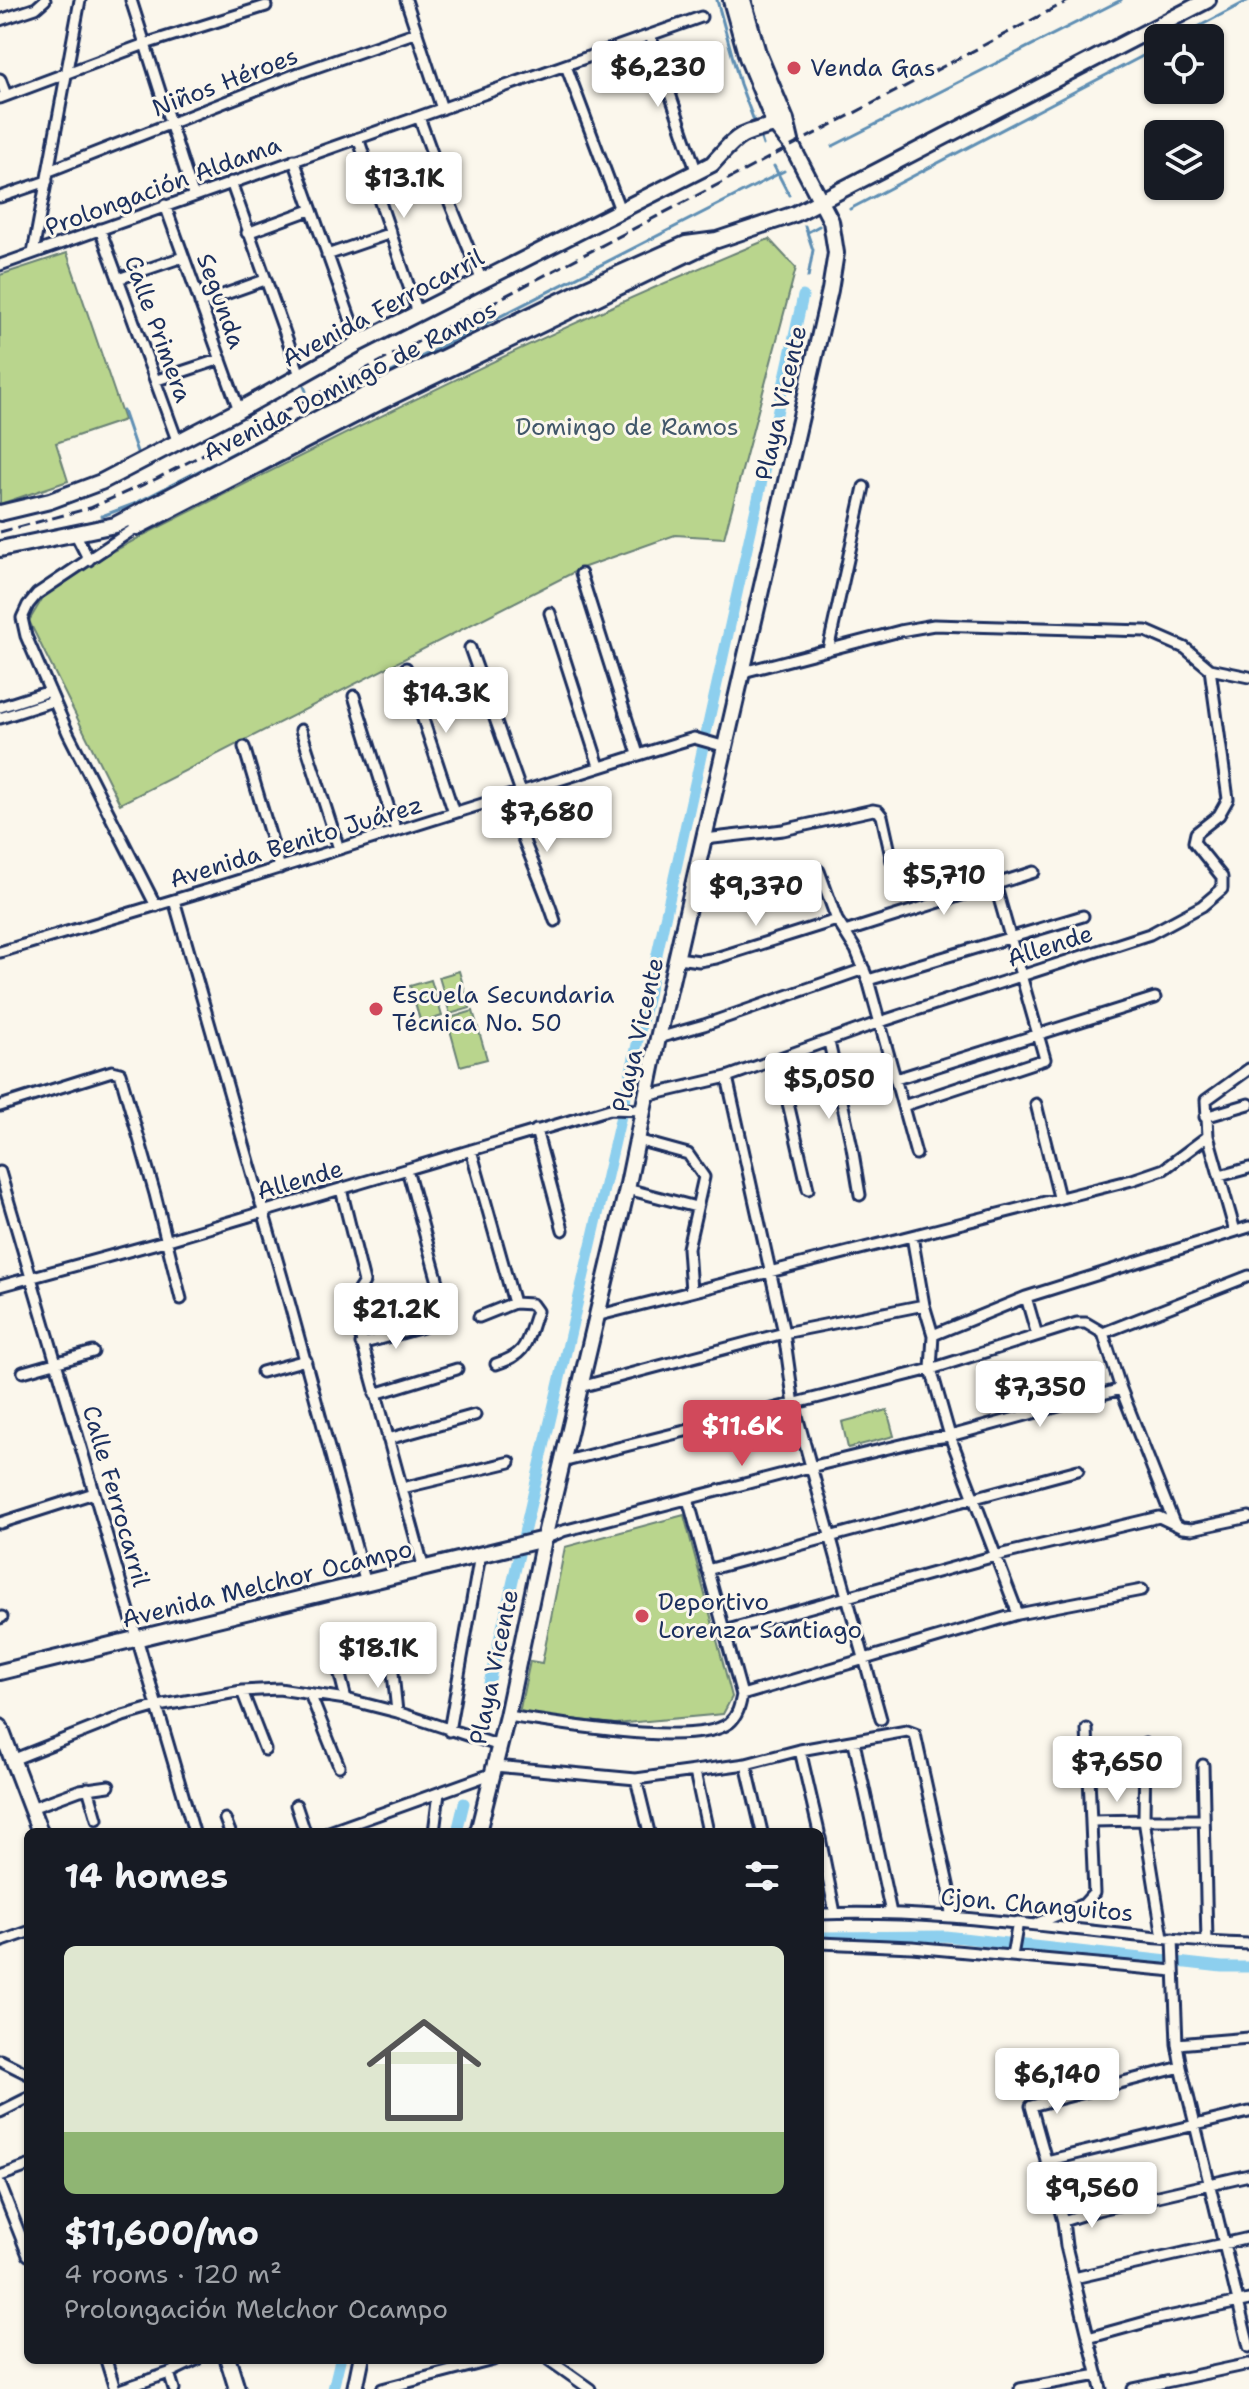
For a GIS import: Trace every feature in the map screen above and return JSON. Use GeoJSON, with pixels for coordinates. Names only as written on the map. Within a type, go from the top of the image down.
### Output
{"type":"FeatureCollection","features":[{"type":"Feature","properties":{"kind":"main road"},"geometry":{"type":"LineString","coordinates":[[731,0],[747,57],[775,125],[792,146]]}},
{"type":"Feature","properties":{"kind":"main road"},"geometry":{"type":"LineString","coordinates":[[743,0],[758,53],[786,120],[792,146]]}},
{"type":"Feature","properties":{"kind":"main road","name":"Avenida Domingo de Ramos"},"geometry":{"type":"LineString","coordinates":[[0,549],[134,522],[328,421],[586,296],[690,255],[717,240],[795,214],[1208,0]]}},
{"type":"Feature","properties":{"kind":"main road","name":"Avenida Ferrocarril"},"geometry":{"type":"LineString","coordinates":[[0,513],[50,501],[101,482],[359,343],[697,173],[712,164],[742,133],[775,125]]}},
{"type":"Feature","properties":{"kind":"main road","name":"Playa Vicente"},"geometry":{"type":"LineString","coordinates":[[479,1828],[507,1716],[537,1541],[562,1462],[627,1189],[640,1105],[705,839],[719,745],[743,672],[830,290],[836,242],[831,221],[792,146]]}},
{"type":"Feature","properties":{"kind":"main road","name":"Avenida Melchor Ocampo"},"geometry":{"type":"LineString","coordinates":[[0,1672],[537,1541]]}},
{"type":"Feature","properties":{"kind":"main road"},"geometry":{"type":"LineString","coordinates":[[0,1727],[38,1828]]}},
{"type":"Feature","properties":{"kind":"main road"},"geometry":{"type":"LineString","coordinates":[[229,2364],[237,2389]]}},
{"type":"Feature","properties":{"kind":"main road"},"geometry":{"type":"LineString","coordinates":[[355,2389],[360,2364]]}},
{"type":"Feature","properties":{"kind":"street"},"geometry":{"type":"LineString","coordinates":[[0,20],[36,8],[45,0]]}},
{"type":"Feature","properties":{"kind":"street"},"geometry":{"type":"LineString","coordinates":[[33,253],[80,0]]}},
{"type":"Feature","properties":{"kind":"street"},"geometry":{"type":"LineString","coordinates":[[131,0],[193,195]]}},
{"type":"Feature","properties":{"kind":"street"},"geometry":{"type":"LineString","coordinates":[[406,0],[442,109]]}},
{"type":"Feature","properties":{"kind":"street"},"geometry":{"type":"LineString","coordinates":[[0,79],[3,96],[145,44],[266,6]]}},
{"type":"Feature","properties":{"kind":"street","name":"Prolongación Aldama"},"geometry":{"type":"LineString","coordinates":[[0,265],[701,17]]}},
{"type":"Feature","properties":{"kind":"street","name":"Niños Héroes"},"geometry":{"type":"LineString","coordinates":[[0,197],[299,73],[417,32]]}},
{"type":"Feature","properties":{"kind":"street"},"geometry":{"type":"LineString","coordinates":[[650,35],[697,173]]}},
{"type":"Feature","properties":{"kind":"street"},"geometry":{"type":"LineString","coordinates":[[566,66],[620,210]]}},
{"type":"Feature","properties":{"kind":"street"},"geometry":{"type":"LineString","coordinates":[[419,117],[482,281]]}},
{"type":"Feature","properties":{"kind":"street"},"geometry":{"type":"LineString","coordinates":[[358,138],[418,313]]}},
{"type":"Feature","properties":{"kind":"street"},"geometry":{"type":"LineString","coordinates":[[294,160],[359,343]]}},
{"type":"Feature","properties":{"kind":"street"},"geometry":{"type":"LineString","coordinates":[[374,185],[435,165]]}},
{"type":"Feature","properties":{"kind":"street"},"geometry":{"type":"LineString","coordinates":[[231,182],[300,375]]}},
{"type":"Feature","properties":{"kind":"street","name":"Segunda"},"geometry":{"type":"LineString","coordinates":[[165,205],[239,410]]}},
{"type":"Feature","properties":{"kind":"street"},"geometry":{"type":"LineString","coordinates":[[247,233],[310,210]]}},
{"type":"Feature","properties":{"kind":"street","name":"Calle Primera"},"geometry":{"type":"LineString","coordinates":[[100,229],[178,443]]}},
{"type":"Feature","properties":{"kind":"street"},"geometry":{"type":"LineString","coordinates":[[327,255],[391,233]]}},
{"type":"Feature","properties":{"kind":"street"},"geometry":{"type":"LineString","coordinates":[[118,279],[183,257]]}},
{"type":"Feature","properties":{"kind":"street"},"geometry":{"type":"LineString","coordinates":[[200,303],[265,280]]}},
{"type":"Feature","properties":{"kind":"street"},"geometry":{"type":"LineString","coordinates":[[157,380],[221,359]]}},
{"type":"Feature","properties":{"kind":"street"},"geometry":{"type":"LineString","coordinates":[[828,650],[864,487]]}},
{"type":"Feature","properties":{"kind":"street"},"geometry":{"type":"LineString","coordinates":[[134,522],[89,560],[37,594],[22,618],[26,636],[51,696],[156,906]]}},
{"type":"Feature","properties":{"kind":"street"},"geometry":{"type":"LineString","coordinates":[[76,535],[89,560]]}},
{"type":"Feature","properties":{"kind":"street"},"geometry":{"type":"LineString","coordinates":[[581,574],[638,754]]}},
{"type":"Feature","properties":{"kind":"street"},"geometry":{"type":"LineString","coordinates":[[550,613],[599,766]]}},
{"type":"Feature","properties":{"kind":"street"},"geometry":{"type":"LineString","coordinates":[[743,672],[934,625],[1146,631],[1185,648],[1210,669],[1249,677]]}},
{"type":"Feature","properties":{"kind":"street"},"geometry":{"type":"LineString","coordinates":[[470,648],[521,792]]}},
{"type":"Feature","properties":{"kind":"street"},"geometry":{"type":"LineString","coordinates":[[406,668],[454,813]]}},
{"type":"Feature","properties":{"kind":"street","name":"Allende"},"geometry":{"type":"LineString","coordinates":[[0,1286],[165,1241],[610,1109],[640,1105],[1150,934],[1202,906],[1222,889],[1222,877],[1194,842],[1196,833],[1219,815],[1228,799],[1210,669]]}},
{"type":"Feature","properties":{"kind":"street"},"geometry":{"type":"LineString","coordinates":[[0,707],[51,696]]}},
{"type":"Feature","properties":{"kind":"street"},"geometry":{"type":"LineString","coordinates":[[0,718],[51,696]]}},
{"type":"Feature","properties":{"kind":"street"},"geometry":{"type":"LineString","coordinates":[[354,696],[396,831]]}},
{"type":"Feature","properties":{"kind":"street"},"geometry":{"type":"LineString","coordinates":[[301,730],[339,849]]}},
{"type":"Feature","properties":{"kind":"street","name":"Avenida Benito Juárez"},"geometry":{"type":"LineString","coordinates":[[0,952],[509,797],[638,754],[694,738],[719,745]]}},
{"type":"Feature","properties":{"kind":"street"},"geometry":{"type":"LineString","coordinates":[[244,747],[280,868]]}},
{"type":"Feature","properties":{"kind":"street"},"geometry":{"type":"LineString","coordinates":[[509,797],[519,835],[537,871],[555,921]]}},
{"type":"Feature","properties":{"kind":"street"},"geometry":{"type":"LineString","coordinates":[[705,839],[783,830],[873,810],[882,816],[892,861]]}},
{"type":"Feature","properties":{"kind":"street"},"geometry":{"type":"LineString","coordinates":[[691,897],[723,892],[814,868],[819,871],[837,920],[868,980],[916,1154]]}},
{"type":"Feature","properties":{"kind":"street"},"geometry":{"type":"LineString","coordinates":[[845,932],[1034,872]]}},
{"type":"Feature","properties":{"kind":"street"},"geometry":{"type":"LineString","coordinates":[[903,1106],[1044,1062],[995,884]]}},
{"type":"Feature","properties":{"kind":"street"},"geometry":{"type":"LineString","coordinates":[[174,900],[306,1360],[366,1584]]}},
{"type":"Feature","properties":{"kind":"street"},"geometry":{"type":"LineString","coordinates":[[868,980],[1083,916]]}},
{"type":"Feature","properties":{"kind":"street"},"geometry":{"type":"LineString","coordinates":[[678,958],[699,961],[716,958],[837,920]]}},
{"type":"Feature","properties":{"kind":"street"},"geometry":{"type":"LineString","coordinates":[[658,1038],[864,969]]}},
{"type":"Feature","properties":{"kind":"street"},"geometry":{"type":"LineString","coordinates":[[896,1079],[1155,998]]}},
{"type":"Feature","properties":{"kind":"street"},"geometry":{"type":"LineString","coordinates":[[829,1042],[860,1195]]}},
{"type":"Feature","properties":{"kind":"street"},"geometry":{"type":"LineString","coordinates":[[778,1060],[808,1189]]}},
{"type":"Feature","properties":{"kind":"street"},"geometry":{"type":"LineString","coordinates":[[1235,1231],[1208,1136],[1206,1100],[1249,1069]]}},
{"type":"Feature","properties":{"kind":"street"},"geometry":{"type":"LineString","coordinates":[[0,1106],[112,1071],[120,1073],[181,1299]]}},
{"type":"Feature","properties":{"kind":"street"},"geometry":{"type":"LineString","coordinates":[[727,1077],[784,1333],[794,1405],[881,1719]]}},
{"type":"Feature","properties":{"kind":"street"},"geometry":{"type":"LineString","coordinates":[[1036,1104],[1059,1197]]}},
{"type":"Feature","properties":{"kind":"street"},"geometry":{"type":"LineString","coordinates":[[1205,1117],[1249,1104]]}},
{"type":"Feature","properties":{"kind":"street"},"geometry":{"type":"LineString","coordinates":[[536,1130],[563,1230]]}},
{"type":"Feature","properties":{"kind":"street"},"geometry":{"type":"LineString","coordinates":[[596,1316],[1132,1180],[1164,1169],[1208,1136]]}},
{"type":"Feature","properties":{"kind":"street"},"geometry":{"type":"LineString","coordinates":[[637,1140],[688,1154],[704,1177],[688,1248],[691,1291]]}},
{"type":"Feature","properties":{"kind":"street"},"geometry":{"type":"LineString","coordinates":[[471,1150],[514,1303]]}},
{"type":"Feature","properties":{"kind":"street"},"geometry":{"type":"LineString","coordinates":[[1220,1176],[1249,1168]]}},
{"type":"Feature","properties":{"kind":"street"},"geometry":{"type":"LineString","coordinates":[[407,1169],[441,1293]]}},
{"type":"Feature","properties":{"kind":"street","name":"Calle Ferrocarril"},"geometry":{"type":"LineString","coordinates":[[0,1172],[193,1828]]}},
{"type":"Feature","properties":{"kind":"street"},"geometry":{"type":"LineString","coordinates":[[341,1189],[364,1282],[351,1302],[424,1569]]}},
{"type":"Feature","properties":{"kind":"street"},"geometry":{"type":"LineString","coordinates":[[627,1189],[696,1207]]}},
{"type":"Feature","properties":{"kind":"street"},"geometry":{"type":"LineString","coordinates":[[933,1335],[1026,1297],[1249,1227]]}},
{"type":"Feature","properties":{"kind":"street"},"geometry":{"type":"LineString","coordinates":[[912,1236],[924,1305],[933,1335],[931,1369],[950,1436],[1018,1614]]}},
{"type":"Feature","properties":{"kind":"street"},"geometry":{"type":"LineString","coordinates":[[1103,1333],[1249,1278]]}},
{"type":"Feature","properties":{"kind":"street"},"geometry":{"type":"LineString","coordinates":[[1026,1297],[1037,1335]]}},
{"type":"Feature","properties":{"kind":"street"},"geometry":{"type":"LineString","coordinates":[[479,1317],[514,1303],[532,1304],[537,1311],[522,1352],[496,1364]]}},
{"type":"Feature","properties":{"kind":"street"},"geometry":{"type":"LineString","coordinates":[[580,1387],[784,1333],[924,1305]]}},
{"type":"Feature","properties":{"kind":"street"},"geometry":{"type":"LineString","coordinates":[[562,1462],[931,1369],[1037,1335],[1086,1323],[1103,1333],[1121,1389],[1174,1523]]}},
{"type":"Feature","properties":{"kind":"street"},"geometry":{"type":"LineString","coordinates":[[361,1344],[423,1327]]}},
{"type":"Feature","properties":{"kind":"street"},"geometry":{"type":"LineString","coordinates":[[23,1372],[93,1352]]}},
{"type":"Feature","properties":{"kind":"street"},"geometry":{"type":"LineString","coordinates":[[262,1372],[306,1360]]}},
{"type":"Feature","properties":{"kind":"street"},"geometry":{"type":"LineString","coordinates":[[375,1394],[457,1369]]}},
{"type":"Feature","properties":{"kind":"street"},"geometry":{"type":"LineString","coordinates":[[537,1541],[563,1531],[688,1502],[926,1439],[950,1436],[1121,1389]]}},
{"type":"Feature","properties":{"kind":"street"},"geometry":{"type":"LineString","coordinates":[[388,1439],[475,1415]]}},
{"type":"Feature","properties":{"kind":"street"},"geometry":{"type":"LineString","coordinates":[[402,1488],[510,1462]]}},
{"type":"Feature","properties":{"kind":"street"},"geometry":{"type":"LineString","coordinates":[[707,1570],[1078,1470]]}},
{"type":"Feature","properties":{"kind":"street"},"geometry":{"type":"LineString","coordinates":[[0,1523],[94,1493]]}},
{"type":"Feature","properties":{"kind":"street"},"geometry":{"type":"LineString","coordinates":[[507,1716],[615,1731],[699,1732],[728,1724],[734,1718],[742,1695],[688,1502]]}},
{"type":"Feature","properties":{"kind":"street"},"geometry":{"type":"LineString","coordinates":[[724,1631],[995,1556],[1159,1517],[1182,1528],[1192,1529],[1249,1517]]}},
{"type":"Feature","properties":{"kind":"street"},"geometry":{"type":"LineString","coordinates":[[449,1731],[480,1555]]}},
{"type":"Feature","properties":{"kind":"street"},"geometry":{"type":"LineString","coordinates":[[742,1695],[1018,1614],[1142,1590]]}},
{"type":"Feature","properties":{"kind":"street"},"geometry":{"type":"LineString","coordinates":[[336,1659],[346,1699]]}},
{"type":"Feature","properties":{"kind":"street"},"geometry":{"type":"LineString","coordinates":[[392,1663],[397,1712]]}},
{"type":"Feature","properties":{"kind":"street"},"geometry":{"type":"LineString","coordinates":[[12,1760],[123,1716],[158,1706],[242,1691],[279,1689],[346,1699],[397,1712],[500,1746]]}},
{"type":"Feature","properties":{"kind":"street"},"geometry":{"type":"LineString","coordinates":[[242,1691],[265,1750]]}},
{"type":"Feature","properties":{"kind":"street"},"geometry":{"type":"LineString","coordinates":[[310,1694],[339,1766]]}},
{"type":"Feature","properties":{"kind":"street"},"geometry":{"type":"LineString","coordinates":[[1036,1924],[1084,1904],[1094,1893],[1087,1729]]}},
{"type":"Feature","properties":{"kind":"street"},"geometry":{"type":"LineString","coordinates":[[340,1828],[494,1770],[636,1779],[746,1764],[800,1750],[907,1731],[915,1734],[949,1889],[951,1916]]}},
{"type":"Feature","properties":{"kind":"street"},"geometry":{"type":"LineString","coordinates":[[854,1742],[891,1913]]}},
{"type":"Feature","properties":{"kind":"street"},"geometry":{"type":"LineString","coordinates":[[1145,1744],[1144,1820],[1170,1941],[1177,2044],[1249,2347]]}},
{"type":"Feature","properties":{"kind":"street"},"geometry":{"type":"LineString","coordinates":[[800,1750],[818,1828]]}},
{"type":"Feature","properties":{"kind":"street"},"geometry":{"type":"LineString","coordinates":[[746,1764],[761,1828]]}},
{"type":"Feature","properties":{"kind":"street"},"geometry":{"type":"LineString","coordinates":[[1203,1765],[1207,1942]]}},
{"type":"Feature","properties":{"kind":"street"},"geometry":{"type":"LineString","coordinates":[[695,1772],[707,1828]]}},
{"type":"Feature","properties":{"kind":"street"},"geometry":{"type":"LineString","coordinates":[[636,1779],[648,1828]]}},
{"type":"Feature","properties":{"kind":"street"},"geometry":{"type":"LineString","coordinates":[[31,1808],[88,1788],[109,1786]]}},
{"type":"Feature","properties":{"kind":"street"},"geometry":{"type":"LineString","coordinates":[[88,1788],[97,1819]]}},
{"type":"Feature","properties":{"kind":"street"},"geometry":{"type":"LineString","coordinates":[[435,1828],[439,1793]]}},
{"type":"Feature","properties":{"kind":"street"},"geometry":{"type":"LineString","coordinates":[[296,1805],[304,1828]]}},
{"type":"Feature","properties":{"kind":"street"},"geometry":{"type":"LineString","coordinates":[[225,1819],[228,1828]]}},
{"type":"Feature","properties":{"kind":"street"},"geometry":{"type":"LineString","coordinates":[[1092,1821],[1204,1820]]}},
{"type":"Feature","properties":{"kind":"street"},"geometry":{"type":"LineString","coordinates":[[824,1858],[835,1913]]}},
{"type":"Feature","properties":{"kind":"street","name":"Cjon. Changuitos"},"geometry":{"type":"LineString","coordinates":[[824,1914],[951,1916],[1170,1941],[1249,1944]]}},
{"type":"Feature","properties":{"kind":"street"},"geometry":{"type":"LineString","coordinates":[[1012,1956],[1018,1922]]}},
{"type":"Feature","properties":{"kind":"street"},"geometry":{"type":"LineString","coordinates":[[0,1942],[24,1933]]}},
{"type":"Feature","properties":{"kind":"street"},"geometry":{"type":"LineString","coordinates":[[824,1943],[912,1947],[1174,1969]]}},
{"type":"Feature","properties":{"kind":"street"},"geometry":{"type":"LineString","coordinates":[[1177,2044],[1249,2038]]}},
{"type":"Feature","properties":{"kind":"street"},"geometry":{"type":"LineString","coordinates":[[0,2060],[24,2072]]}},
{"type":"Feature","properties":{"kind":"street"},"geometry":{"type":"LineString","coordinates":[[1101,2389],[1063,2221],[1031,2106],[1181,2067]]}},
{"type":"Feature","properties":{"kind":"street"},"geometry":{"type":"LineString","coordinates":[[0,2112],[24,2100]]}},
{"type":"Feature","properties":{"kind":"street"},"geometry":{"type":"LineString","coordinates":[[1046,2161],[1249,2112]]}},
{"type":"Feature","properties":{"kind":"street"},"geometry":{"type":"LineString","coordinates":[[0,2176],[24,2167]]}},
{"type":"Feature","properties":{"kind":"street"},"geometry":{"type":"LineString","coordinates":[[1063,2221],[1097,2210],[1249,2175]]}},
{"type":"Feature","properties":{"kind":"street"},"geometry":{"type":"LineString","coordinates":[[0,2184],[24,2245]]}},
{"type":"Feature","properties":{"kind":"street"},"geometry":{"type":"LineString","coordinates":[[1074,2278],[1249,2238]]}},
{"type":"Feature","properties":{"kind":"street"},"geometry":{"type":"LineString","coordinates":[[1088,2338],[1153,2320],[1249,2300]]}},
{"type":"Feature","properties":{"kind":"street"},"geometry":{"type":"LineString","coordinates":[[107,2364],[115,2389]]}},
{"type":"Feature","properties":{"kind":"street"},"geometry":{"type":"LineString","coordinates":[[122,2389],[133,2388],[169,2373],[178,2364]]}},
{"type":"Feature","properties":{"kind":"street"},"geometry":{"type":"LineString","coordinates":[[382,2389],[418,2385],[481,2364]]}},
{"type":"Feature","properties":{"kind":"street"},"geometry":{"type":"LineString","coordinates":[[555,2364],[590,2389]]}},
{"type":"Feature","properties":{"kind":"street"},"geometry":{"type":"LineString","coordinates":[[1133,2389],[1249,2364]]}},
{"type":"Feature","properties":{"kind":"street"},"geometry":{"type":"LineString","coordinates":[[169,2373],[174,2389]]}},
{"type":"Feature","properties":{"kind":"street"},"geometry":{"type":"LineString","coordinates":[[1020,2389],[1098,2375]]}},
{"type":"Feature","properties":{"kind":"green space","name":"Domingo de Ramos"},"geometry":{"type":"Polygon","coordinates":[[[769,239],[796,268],[724,538],[675,535],[582,568],[120,804],[29,621],[45,594],[140,537],[373,420],[530,344],[769,239]]]}},
{"type":"Feature","properties":{"kind":"green space"},"geometry":{"type":"Polygon","coordinates":[[[67,253],[124,420],[56,443],[68,481],[0,504],[0,275],[67,253]]]}},
{"type":"Feature","properties":{"kind":"green space"},"geometry":{"type":"Polygon","coordinates":[[[459,971],[470,1008],[450,1014],[439,977],[459,971]]]}},
{"type":"Feature","properties":{"kind":"green space"},"geometry":{"type":"Polygon","coordinates":[[[431,980],[442,1016],[421,1023],[410,986],[431,980]]]}},
{"type":"Feature","properties":{"kind":"green space"},"geometry":{"type":"Polygon","coordinates":[[[473,1011],[487,1059],[460,1066],[447,1019],[473,1011]]]}},
{"type":"Feature","properties":{"kind":"green space"},"geometry":{"type":"Polygon","coordinates":[[[887,1410],[894,1436],[848,1448],[842,1422],[887,1410]]]}},
{"type":"Feature","properties":{"kind":"green space"},"geometry":{"type":"Polygon","coordinates":[[[684,1515],[732,1697],[723,1714],[615,1724],[519,1713],[530,1661],[542,1663],[565,1547],[684,1515]]]}},
{"type":"Feature","properties":{"kind":"waterway"},"geometry":{"type":"LineString","coordinates":[[717,0],[740,84],[756,126]]}},
{"type":"Feature","properties":{"kind":"waterway"},"geometry":{"type":"LineString","coordinates":[[833,146],[1121,0]]}},
{"type":"Feature","properties":{"kind":"waterway"},"geometry":{"type":"LineString","coordinates":[[1204,24],[1249,0]]}},
{"type":"Feature","properties":{"kind":"waterway"},"geometry":{"type":"LineString","coordinates":[[850,209],[1144,55]]}},
{"type":"Feature","properties":{"kind":"waterway"},"geometry":{"type":"LineString","coordinates":[[759,133],[763,145]]}},
{"type":"Feature","properties":{"kind":"waterway"},"geometry":{"type":"LineString","coordinates":[[774,166],[789,195]]}},
{"type":"Feature","properties":{"kind":"waterway"},"geometry":{"type":"LineString","coordinates":[[102,516],[134,504],[784,171]]}},
{"type":"Feature","properties":{"kind":"waterway"},"geometry":{"type":"LineString","coordinates":[[805,226],[813,250],[808,277]]}},
{"type":"Feature","properties":{"kind":"waterway"},"geometry":{"type":"LineString","coordinates":[[808,232],[819,226]]}},
{"type":"Feature","properties":{"kind":"waterway"},"geometry":{"type":"LineString","coordinates":[[481,1718],[626,1094],[803,296]]}},
{"type":"Feature","properties":{"kind":"waterway"},"geometry":{"type":"LineString","coordinates":[[303,384],[306,391]]}},
{"type":"Feature","properties":{"kind":"waterway"},"geometry":{"type":"LineString","coordinates":[[123,411],[137,452]]}},
{"type":"Feature","properties":{"kind":"waterway"},"geometry":{"type":"LineString","coordinates":[[458,1828],[464,1803]]}},
{"type":"Feature","properties":{"kind":"waterway"},"geometry":{"type":"LineString","coordinates":[[824,1937],[945,1936],[1222,1967],[1249,1967]]}},
{"type":"Feature","properties":{"kind":"waterway"},"geometry":{"type":"LineString","coordinates":[[333,2389],[339,2364]]}},
{"type":"Feature","properties":{"kind":"railway"},"geometry":{"type":"LineString","coordinates":[[0,532],[90,508],[156,479],[1070,0]]}},
{"type":"Feature","properties":{"kind":"place","name":"Venda Gas"},"geometry":{"type":"Point","coordinates":[794,68]}},
{"type":"Feature","properties":{"kind":"place","name":"Escuela Secundaria Técnica No. 50"},"geometry":{"type":"Point","coordinates":[376,1009]}},
{"type":"Feature","properties":{"kind":"place","name":"Deportivo Lorenza Santiago"},"geometry":{"type":"Point","coordinates":[642,1616]}}]}
